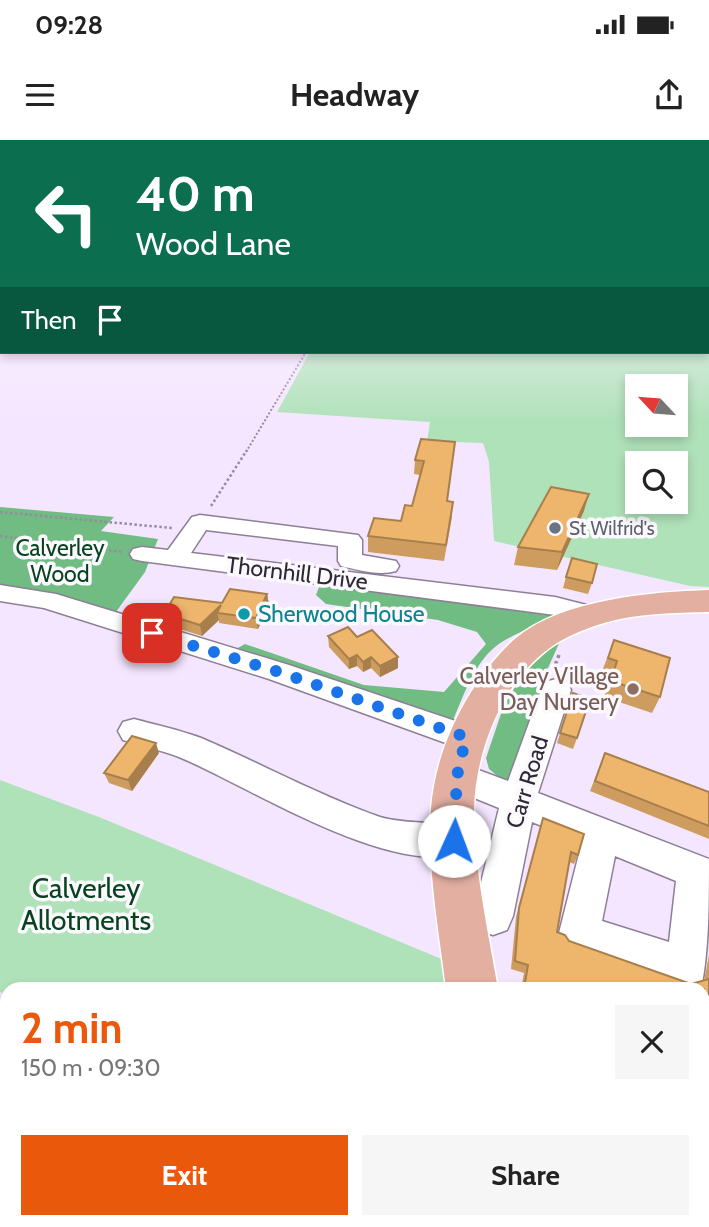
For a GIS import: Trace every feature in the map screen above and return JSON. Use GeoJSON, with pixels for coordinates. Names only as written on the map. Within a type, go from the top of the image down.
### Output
{"type":"FeatureCollection","features":[{"type":"Feature","properties":{"kind":"main road"},"geometry":{"type":"LineString","coordinates":[[471,982],[454,841],[461,757],[476,712],[493,687],[558,618],[665,602],[709,601]]}},
{"type":"Feature","properties":{"kind":"street","name":"Thornhill Drive"},"geometry":{"type":"LineString","coordinates":[[142,554],[187,540],[347,570],[558,618]]}},
{"type":"Feature","properties":{"kind":"street"},"geometry":{"type":"LineString","coordinates":[[187,540],[350,540],[347,570]]}},
{"type":"Feature","properties":{"kind":"street"},"geometry":{"type":"LineString","coordinates":[[0,593],[47,600],[266,668],[461,757],[519,799],[702,875],[687,968],[579,933],[602,835]]}},
{"type":"Feature","properties":{"kind":"street","name":"Carr Road"},"geometry":{"type":"LineString","coordinates":[[493,916],[519,799],[556,690]]}},
{"type":"Feature","properties":{"kind":"street"},"geometry":{"type":"LineString","coordinates":[[134,731],[188,747],[311,806],[381,833],[415,839],[454,841]]}},
{"type":"Feature","properties":{"kind":"path"},"geometry":{"type":"LineString","coordinates":[[187,540],[272,413],[305,354]]}},
{"type":"Feature","properties":{"kind":"path"},"geometry":{"type":"LineString","coordinates":[[0,512],[183,530],[187,540]]}},
{"type":"Feature","properties":{"kind":"path"},"geometry":{"type":"LineString","coordinates":[[0,536],[142,554]]}},
{"type":"Feature","properties":{"kind":"path"},"geometry":{"type":"LineString","coordinates":[[556,690],[548,685],[564,641],[558,618]]}},
{"type":"Feature","properties":{"kind":"green space"},"geometry":{"type":"Polygon","coordinates":[[[309,354],[709,354],[709,587],[690,586],[494,541],[489,462],[483,443],[427,441],[430,422],[277,412],[309,354]]]}},
{"type":"Feature","properties":{"kind":"green space","name":"Calverley Wood"},"geometry":{"type":"Polygon","coordinates":[[[0,507],[114,517],[101,531],[158,539],[145,572],[105,627],[40,605],[0,598],[0,507]]]}},
{"type":"Feature","properties":{"kind":"green space"},"geometry":{"type":"Polygon","coordinates":[[[321,582],[552,611],[559,617],[510,638],[487,655],[468,684],[450,727],[234,650],[245,644],[364,685],[444,692],[486,644],[477,632],[438,620],[326,604],[316,595],[321,582]]]}},
{"type":"Feature","properties":{"kind":"green space"},"geometry":{"type":"Polygon","coordinates":[[[561,639],[507,784],[489,769],[486,758],[504,705],[531,661],[561,639]]]}},
{"type":"Feature","properties":{"kind":"green space","name":"Calverley Allotments"},"geometry":{"type":"Polygon","coordinates":[[[0,780],[99,817],[444,960],[445,982],[0,982],[0,780]]]}},
{"type":"Feature","properties":{"kind":"building"},"geometry":{"type":"Polygon","coordinates":[[[421,439],[455,442],[447,501],[453,502],[446,545],[368,536],[374,518],[401,521],[405,505],[412,506],[424,461],[415,460],[421,439]]]}},
{"type":"Feature","properties":{"kind":"building","name":"St Wilfrid's"},"geometry":{"type":"Polygon","coordinates":[[[551,487],[589,494],[562,552],[518,547],[551,487]]]}},
{"type":"Feature","properties":{"kind":"building"},"geometry":{"type":"Polygon","coordinates":[[[572,558],[597,564],[592,583],[566,577],[572,558]]]}},
{"type":"Feature","properties":{"kind":"building"},"geometry":{"type":"Polygon","coordinates":[[[230,589],[267,594],[256,618],[217,613],[221,605],[200,625],[164,614],[174,597],[222,603],[230,589]]]}},
{"type":"Feature","properties":{"kind":"building"},"geometry":{"type":"Polygon","coordinates":[[[348,627],[357,637],[372,630],[398,657],[380,666],[371,657],[363,662],[357,655],[349,659],[328,636],[348,627]]]}},
{"type":"Feature","properties":{"kind":"building"},"geometry":{"type":"Polygon","coordinates":[[[614,640],[670,658],[660,697],[611,681],[617,661],[608,658],[614,640]]]}},
{"type":"Feature","properties":{"kind":"building"},"geometry":{"type":"Polygon","coordinates":[[[573,693],[590,699],[577,738],[560,733],[573,693]]]}},
{"type":"Feature","properties":{"kind":"building"},"geometry":{"type":"Polygon","coordinates":[[[132,736],[156,743],[128,780],[104,773],[132,736]]]}},
{"type":"Feature","properties":{"kind":"building"},"geometry":{"type":"Polygon","coordinates":[[[605,753],[709,792],[709,826],[595,781],[605,753]]]}},
{"type":"Feature","properties":{"kind":"building"},"geometry":{"type":"Polygon","coordinates":[[[543,818],[584,834],[578,855],[571,852],[557,932],[565,935],[569,941],[685,982],[525,982],[528,965],[515,961],[519,908],[543,818]]]}},
{"type":"Feature","properties":{"kind":"place","name":"St Wilfrid's"},"geometry":{"type":"Point","coordinates":[555,528]}},
{"type":"Feature","properties":{"kind":"place","name":"Sherwood House"},"geometry":{"type":"Point","coordinates":[244,614]}},
{"type":"Feature","properties":{"kind":"place","name":"Calverley Village Day Nursery"},"geometry":{"type":"Point","coordinates":[633,689]}},
{"type":"Feature","properties":{"kind":"route"},"geometry":{"type":"LineString","coordinates":[[152,633],[279,672],[466,737],[457,776],[454,841]]}}]}
